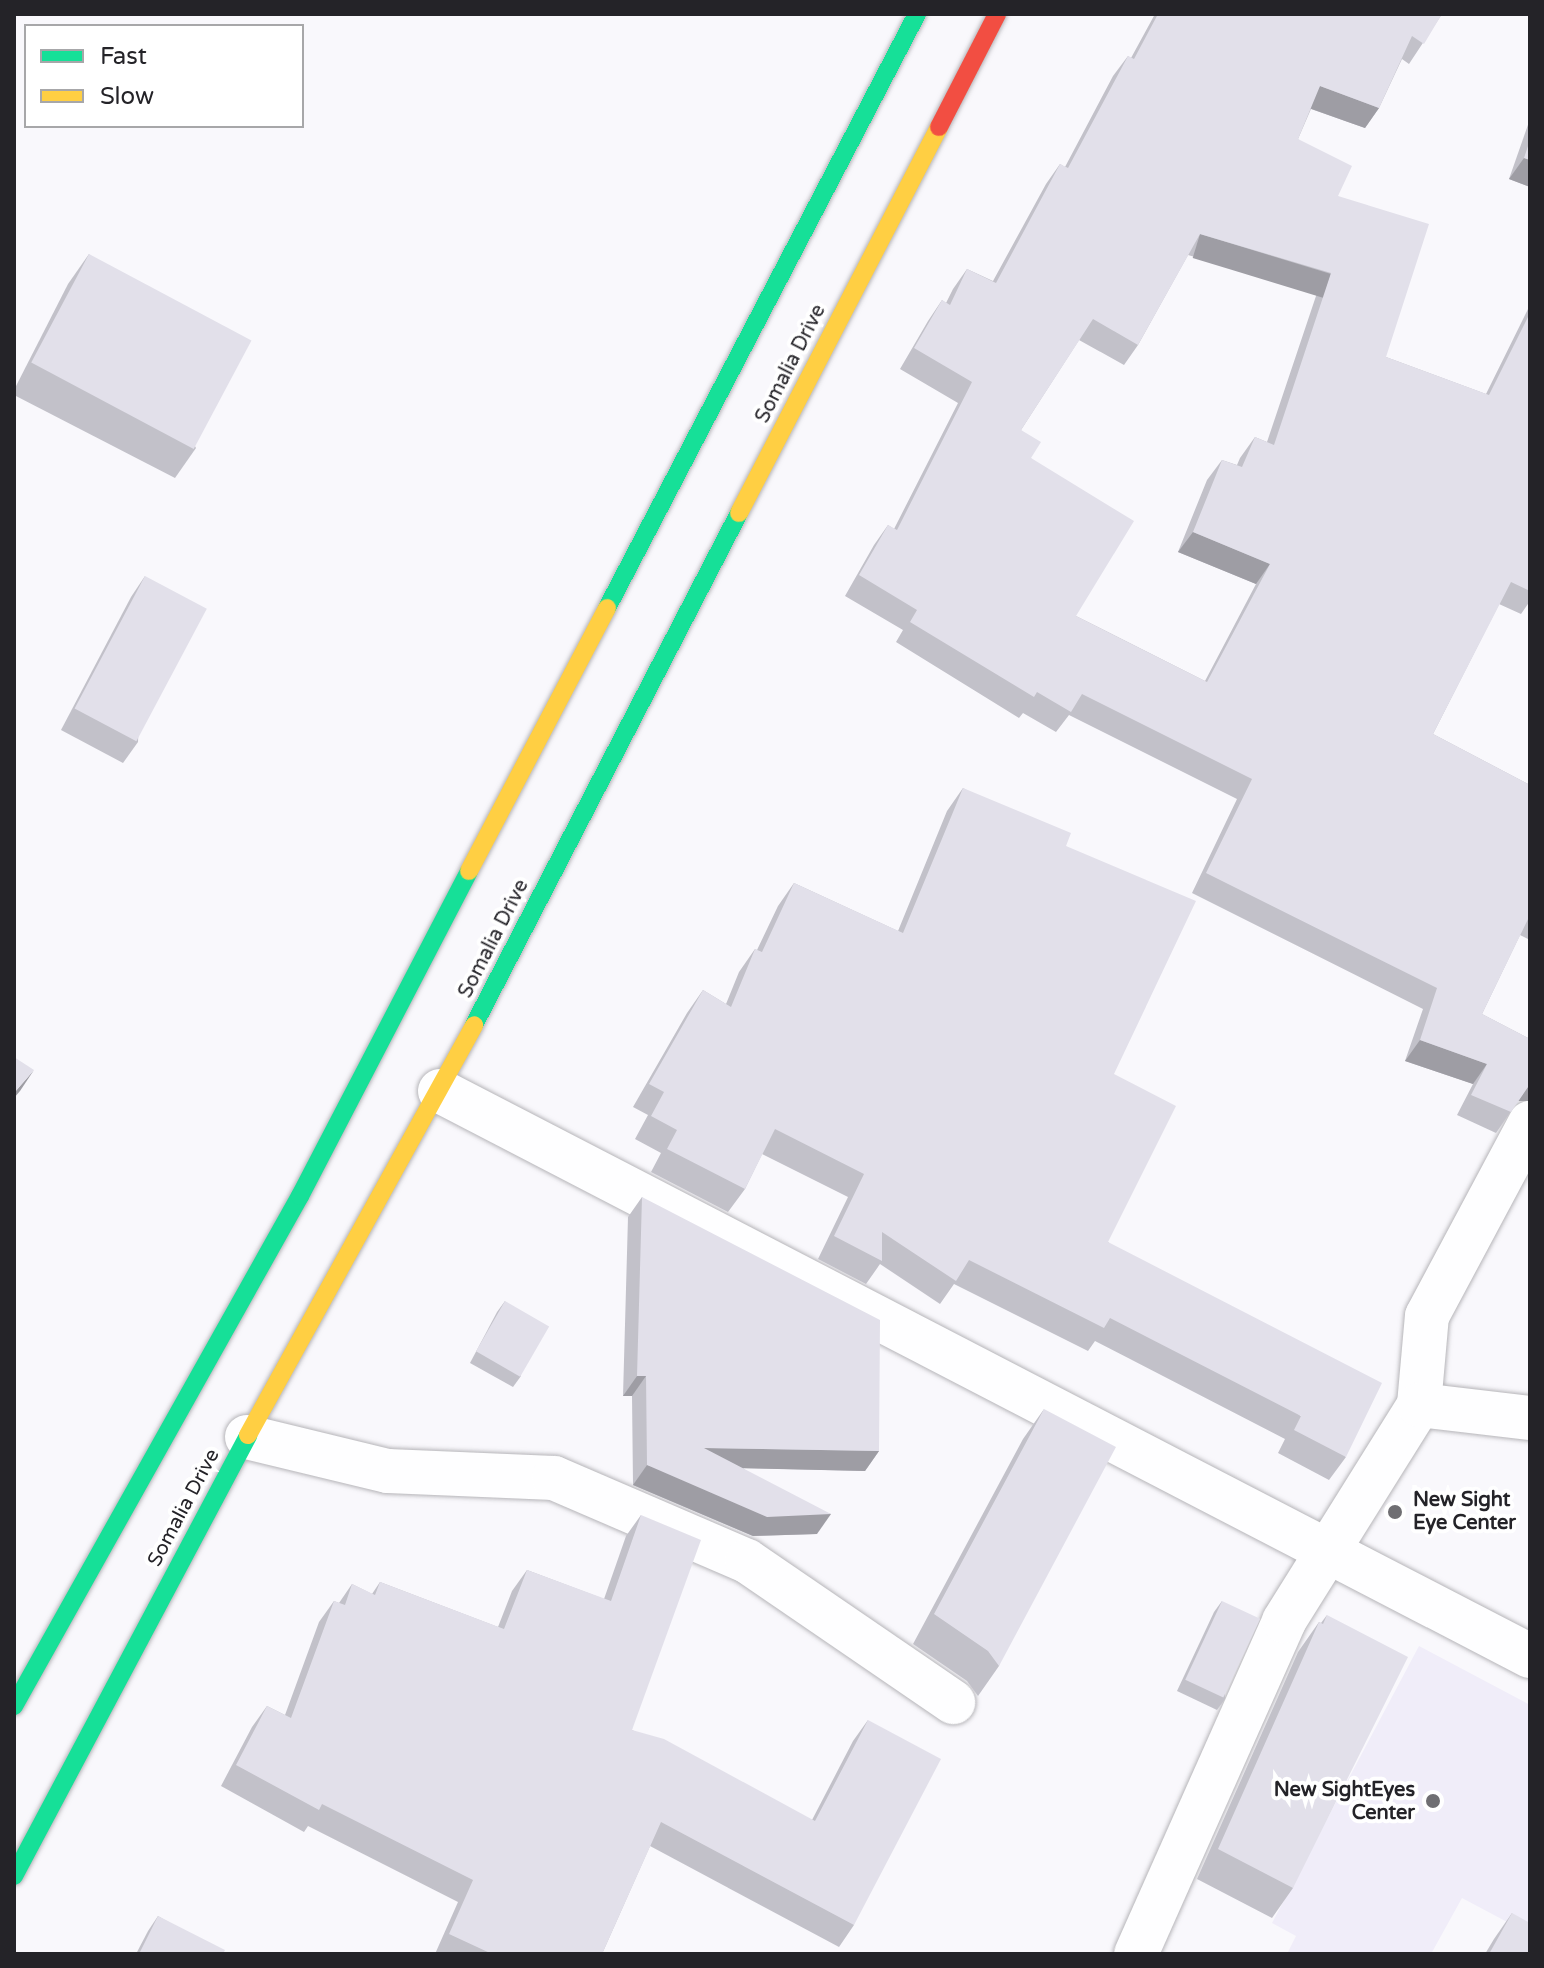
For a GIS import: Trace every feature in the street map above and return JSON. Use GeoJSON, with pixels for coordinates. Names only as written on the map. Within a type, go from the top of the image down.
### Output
{"type":"FeatureCollection","features":[{"type":"Feature","properties":{"kind":"main road"},"geometry":{"type":"LineString","coordinates":[[14,1706],[300,1196],[917,14]]}},
{"type":"Feature","properties":{"kind":"main road","name":"Somalia Drive"},"geometry":{"type":"LineString","coordinates":[[14,1876],[247,1437],[440,1091],[997,14]]}},
{"type":"Feature","properties":{"kind":"street"},"geometry":{"type":"LineString","coordinates":[[440,1091],[1530,1656]]}},
{"type":"Feature","properties":{"kind":"street"},"geometry":{"type":"LineString","coordinates":[[1136,1954],[1284,1621],[1419,1405],[1427,1316],[1530,1123]]}},
{"type":"Feature","properties":{"kind":"street"},"geometry":{"type":"LineString","coordinates":[[1419,1405],[1530,1418]]}},
{"type":"Feature","properties":{"kind":"street"},"geometry":{"type":"LineString","coordinates":[[247,1437],[388,1471],[554,1478],[747,1561],[953,1702]]}},
{"type":"Feature","properties":{"kind":"shaded area","name":"New SightEyes Center"},"geometry":{"type":"Polygon","coordinates":[[[1419,1646],[1530,1705],[1530,1924],[1526,1932],[1462,1898],[1431,1954],[1287,1954],[1296,1936],[1272,1923],[1419,1646]]]}},
{"type":"Feature","properties":{"kind":"building"},"geometry":{"type":"Polygon","coordinates":[[[1158,14],[1442,14],[1424,44],[1412,36],[1379,108],[1320,86],[1298,139],[1352,166],[1338,196],[1429,224],[1386,357],[1489,395],[1530,313],[1530,591],[1511,582],[1433,734],[1530,785],[1530,915],[1482,1014],[1530,1039],[1530,1084],[1511,1112],[1471,1095],[1487,1064],[1420,1040],[1437,988],[1206,873],[1252,779],[1082,694],[1071,712],[1037,692],[1034,697],[910,622],[917,610],[859,575],[888,525],[897,530],[972,382],[914,348],[942,300],[950,305],[967,269],[996,283],[1060,164],[1068,168],[1128,56],[1134,59],[1158,14]],[[1200,234],[1138,345],[1093,319],[1021,430],[1041,442],[1031,458],[1134,521],[1076,616],[1207,682],[1270,564],[1193,532],[1222,460],[1242,467],[1255,437],[1274,445],[1331,273],[1200,234]]]}},
{"type":"Feature","properties":{"kind":"building"},"geometry":{"type":"Polygon","coordinates":[[[1530,140],[1530,160],[1524,158],[1530,140]]]}},
{"type":"Feature","properties":{"kind":"building"},"geometry":{"type":"Polygon","coordinates":[[[89,254],[251,340],[194,449],[31,363],[89,254]]]}},
{"type":"Feature","properties":{"kind":"building"},"geometry":{"type":"Polygon","coordinates":[[[145,576],[207,609],[136,741],[75,708],[145,576]]]}},
{"type":"Feature","properties":{"kind":"building"},"geometry":{"type":"Polygon","coordinates":[[[963,788],[1071,833],[1066,846],[1196,901],[1114,1074],[1176,1106],[1108,1242],[1382,1383],[1346,1457],[1294,1430],[1301,1416],[1110,1318],[1104,1328],[969,1260],[956,1281],[882,1232],[882,1261],[834,1236],[864,1174],[775,1129],[745,1189],[667,1149],[677,1130],[651,1116],[664,1092],[649,1084],[703,990],[731,1007],[755,949],[762,952],[794,883],[903,933],[963,788]]]}},
{"type":"Feature","properties":{"kind":"building"},"geometry":{"type":"Polygon","coordinates":[[[14,1057],[34,1070],[14,1093],[14,1057]]]}},
{"type":"Feature","properties":{"kind":"building"},"geometry":{"type":"Polygon","coordinates":[[[642,1197],[880,1320],[879,1451],[704,1448],[831,1514],[767,1517],[647,1465],[646,1376],[637,1376],[642,1197]]]}},
{"type":"Feature","properties":{"kind":"building"},"geometry":{"type":"Polygon","coordinates":[[[505,1301],[549,1326],[520,1377],[476,1351],[505,1301]]]}},
{"type":"Feature","properties":{"kind":"building"},"geometry":{"type":"Polygon","coordinates":[[[1044,1409],[1116,1447],[999,1666],[988,1651],[934,1614],[1044,1409]]]}},
{"type":"Feature","properties":{"kind":"building"},"geometry":{"type":"Polygon","coordinates":[[[641,1515],[701,1540],[632,1730],[664,1739],[815,1821],[868,1720],[941,1759],[854,1925],[661,1822],[602,1954],[492,1954],[449,1934],[473,1880],[322,1804],[319,1810],[236,1765],[267,1706],[291,1718],[334,1601],[345,1605],[352,1584],[375,1595],[380,1582],[504,1629],[527,1570],[611,1601],[641,1515]]]}},
{"type":"Feature","properties":{"kind":"building"},"geometry":{"type":"Polygon","coordinates":[[[1222,1601],[1260,1619],[1223,1698],[1185,1680],[1222,1601]]]}},
{"type":"Feature","properties":{"kind":"building"},"geometry":{"type":"Polygon","coordinates":[[[1327,1615],[1408,1657],[1293,1888],[1218,1849],[1319,1622],[1323,1624],[1327,1615]]]}},
{"type":"Feature","properties":{"kind":"building"},"geometry":{"type":"Polygon","coordinates":[[[1512,1913],[1530,1923],[1530,1954],[1489,1954],[1512,1913]]]}},
{"type":"Feature","properties":{"kind":"building"},"geometry":{"type":"Polygon","coordinates":[[[158,1916],[225,1950],[223,1954],[139,1954],[158,1916]]]}},
{"type":"Feature","properties":{"kind":"traffic: fast"},"geometry":{"type":"LineString","coordinates":[[607,608],[917,14]]}},
{"type":"Feature","properties":{"kind":"traffic: fast"},"geometry":{"type":"LineString","coordinates":[[474,1025],[739,513]]}},
{"type":"Feature","properties":{"kind":"traffic: fast"},"geometry":{"type":"LineString","coordinates":[[14,1706],[300,1196],[469,871]]}},
{"type":"Feature","properties":{"kind":"traffic: fast"},"geometry":{"type":"LineString","coordinates":[[14,1876],[248,1435]]}},
{"type":"Feature","properties":{"kind":"traffic: slow"},"geometry":{"type":"LineString","coordinates":[[739,513],[939,127]]}},
{"type":"Feature","properties":{"kind":"traffic: slow"},"geometry":{"type":"LineString","coordinates":[[469,871],[607,608]]}},
{"type":"Feature","properties":{"kind":"traffic: slow"},"geometry":{"type":"LineString","coordinates":[[248,1435],[474,1025]]}},
{"type":"Feature","properties":{"kind":"traffic: jam"},"geometry":{"type":"LineString","coordinates":[[939,127],[997,14]]}},
{"type":"Feature","properties":{"kind":"place","name":"New Sight Eye Center"},"geometry":{"type":"Point","coordinates":[1395,1512]}},
{"type":"Feature","properties":{"kind":"place","name":"New SightEyes Center"},"geometry":{"type":"Point","coordinates":[1433,1801]}}]}
